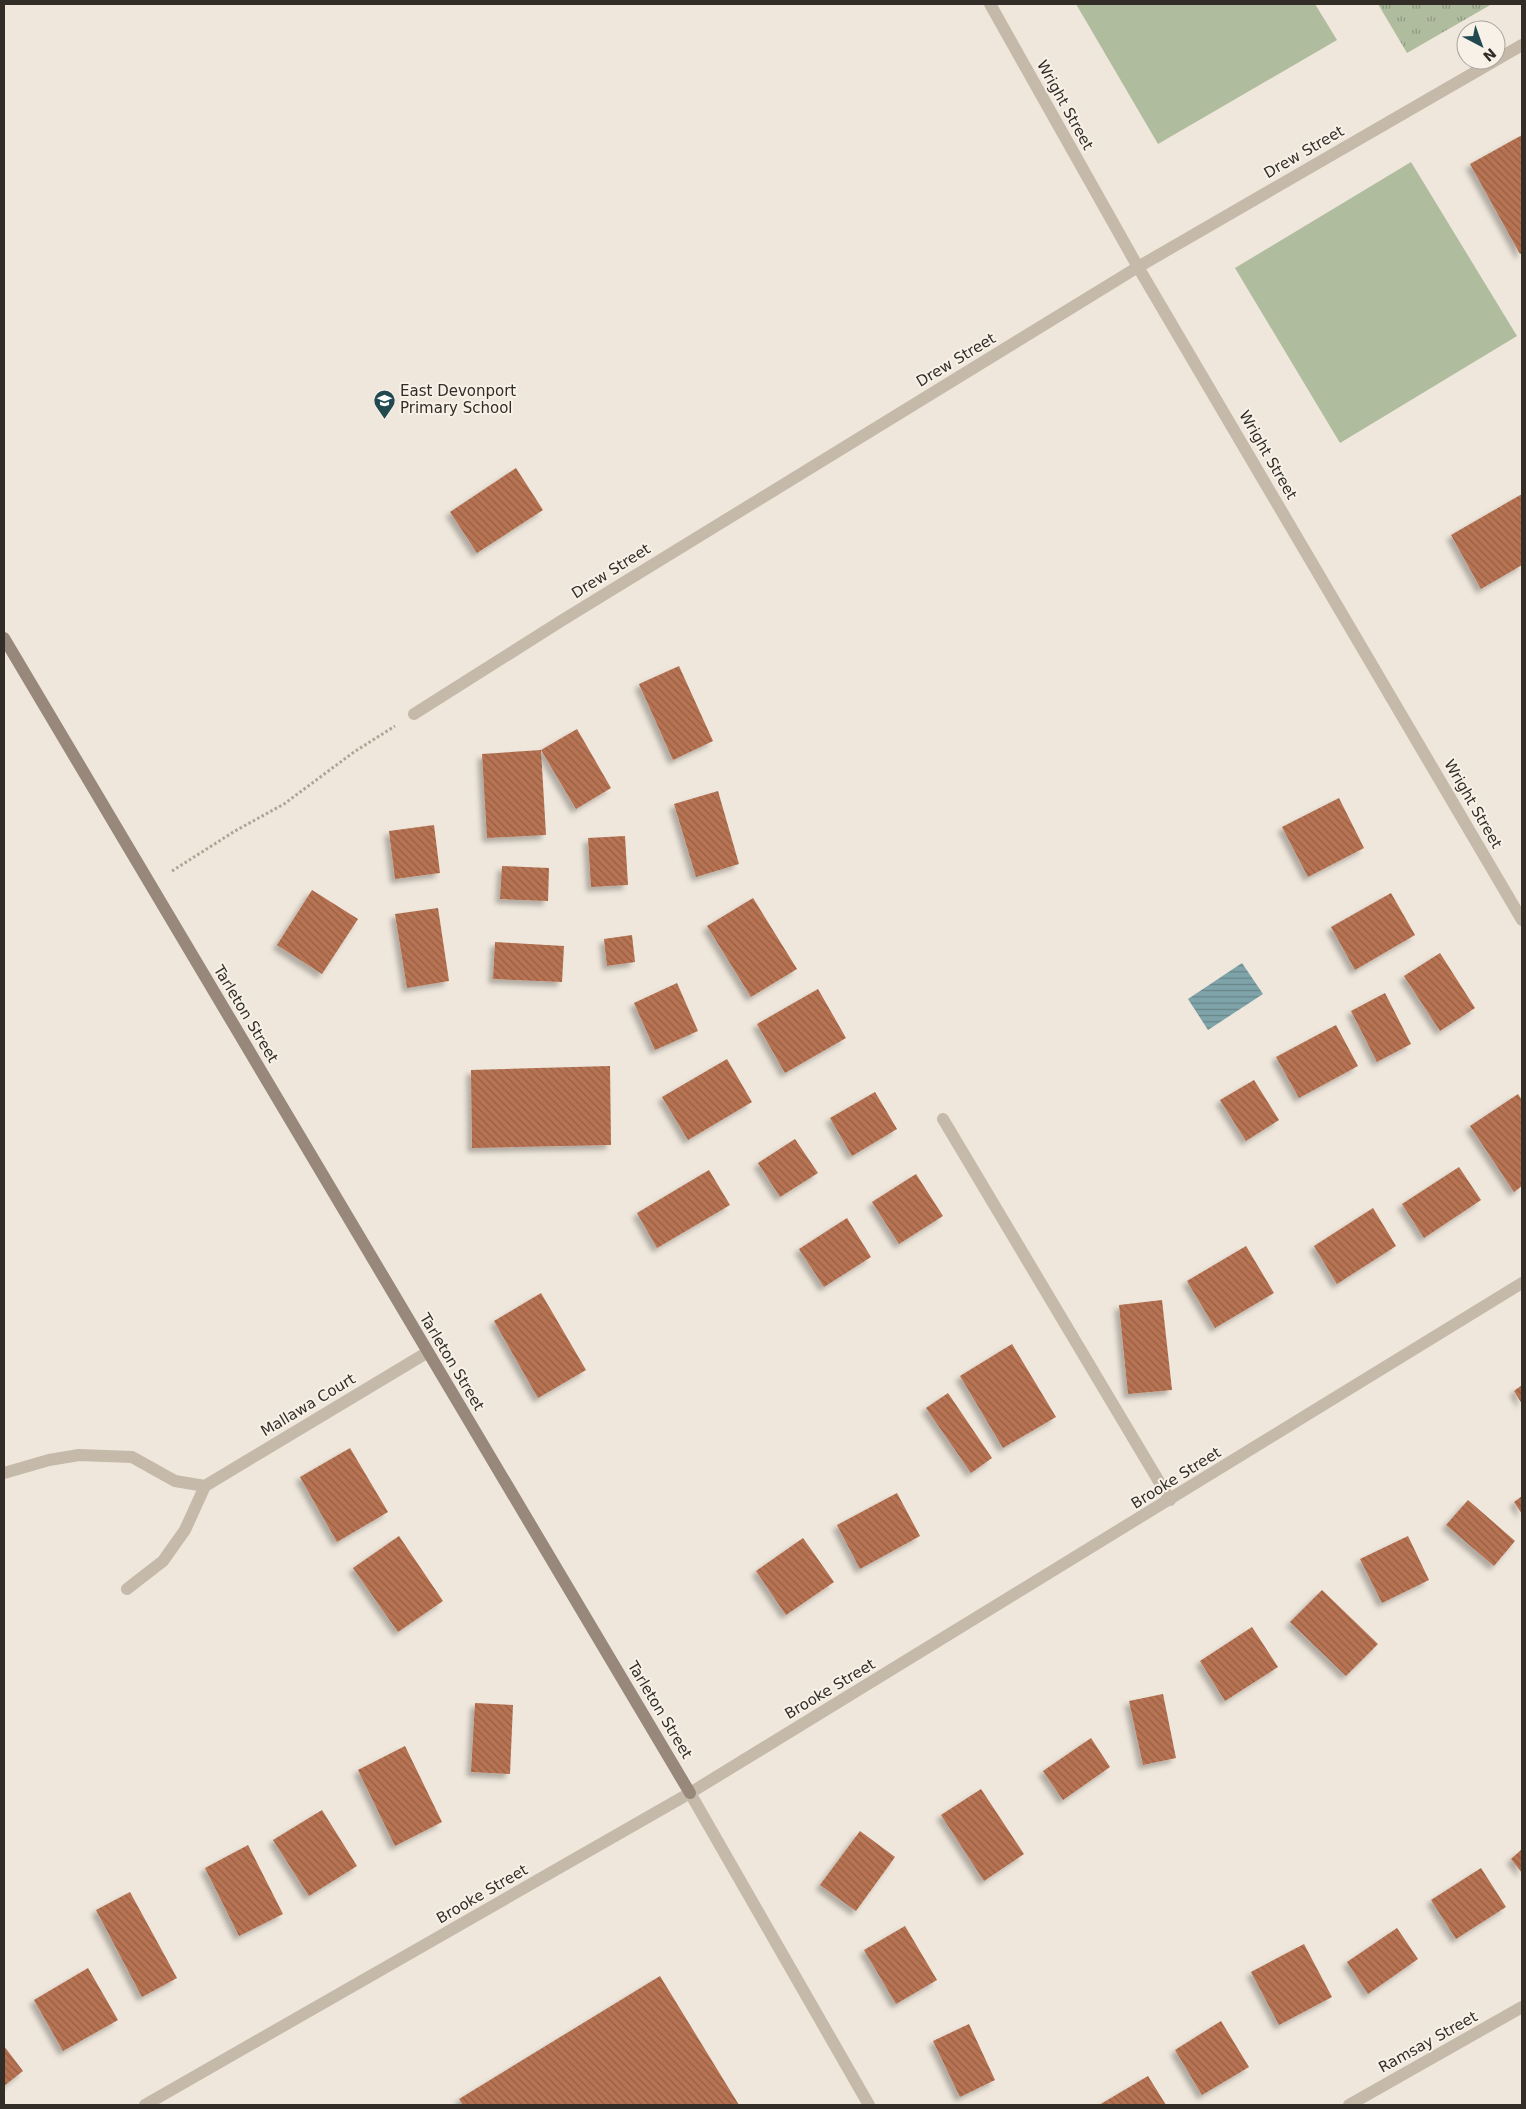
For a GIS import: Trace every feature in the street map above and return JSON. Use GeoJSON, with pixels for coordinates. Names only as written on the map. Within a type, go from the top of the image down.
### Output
{"type":"FeatureCollection","features":[{"type":"Feature","properties":{"kind":"main road","name":"Tarleton Street"},"geometry":{"type":"LineString","coordinates":[[4,638],[690,1793]]}},
{"type":"Feature","properties":{"kind":"street","name":"Wright Street"},"geometry":{"type":"LineString","coordinates":[[990,4],[1138,267],[1522,920]]}},
{"type":"Feature","properties":{"kind":"street","name":"Drew Street"},"geometry":{"type":"LineString","coordinates":[[414,714],[577,611],[1138,267],[1522,45]]}},
{"type":"Feature","properties":{"kind":"street"},"geometry":{"type":"LineString","coordinates":[[943,1118],[1170,1500]]}},
{"type":"Feature","properties":{"kind":"street","name":"Brooke Street"},"geometry":{"type":"LineString","coordinates":[[145,2105],[690,1793],[1522,1283]]}},
{"type":"Feature","properties":{"kind":"street","name":"Mallawa Court"},"geometry":{"type":"LineString","coordinates":[[204,1486],[428,1352]]}},
{"type":"Feature","properties":{"kind":"street"},"geometry":{"type":"LineString","coordinates":[[4,1472],[49,1460],[80,1455],[132,1457],[175,1481],[204,1486],[185,1530],[163,1561],[127,1589]]}},
{"type":"Feature","properties":{"kind":"street","name":"Tarleton Street"},"geometry":{"type":"LineString","coordinates":[[690,1793],[869,2105]]}},
{"type":"Feature","properties":{"kind":"street","name":"Ramsay Street"},"geometry":{"type":"LineString","coordinates":[[1349,2105],[1522,2007]]}},
{"type":"Feature","properties":{"kind":"path"},"geometry":{"type":"LineString","coordinates":[[151,885],[235,831],[284,804],[354,752],[414,714]]}},
{"type":"Feature","properties":{"kind":"green space"},"geometry":{"type":"Polygon","coordinates":[[[1076,4],[1315,4],[1337,40],[1158,144],[1076,4]]]}},
{"type":"Feature","properties":{"kind":"green space"},"geometry":{"type":"Polygon","coordinates":[[[1378,4],[1492,4],[1464,20],[1456,20],[1456,25],[1407,53],[1378,4]]]}},
{"type":"Feature","properties":{"kind":"green space"},"geometry":{"type":"Polygon","coordinates":[[[1411,162],[1517,336],[1340,443],[1235,268],[1411,162]]]}},
{"type":"Feature","properties":{"kind":"water"},"geometry":{"type":"Polygon","coordinates":[[[1242,963],[1263,994],[1208,1030],[1188,999],[1242,963]]]}},
{"type":"Feature","properties":{"kind":"building"},"geometry":{"type":"Polygon","coordinates":[[[1522,135],[1522,253],[1520,254],[1470,164],[1522,135]]]}},
{"type":"Feature","properties":{"kind":"building"},"geometry":{"type":"Polygon","coordinates":[[[516,468],[543,510],[477,553],[450,512],[516,468]]]}},
{"type":"Feature","properties":{"kind":"building"},"geometry":{"type":"Polygon","coordinates":[[[1522,494],[1522,565],[1481,589],[1451,535],[1522,494]]]}},
{"type":"Feature","properties":{"kind":"building"},"geometry":{"type":"Polygon","coordinates":[[[679,666],[713,741],[673,760],[639,684],[679,666]]]}},
{"type":"Feature","properties":{"kind":"building"},"geometry":{"type":"Polygon","coordinates":[[[577,729],[611,788],[576,809],[541,750],[577,729]]]}},
{"type":"Feature","properties":{"kind":"building"},"geometry":{"type":"Polygon","coordinates":[[[541,750],[546,835],[487,838],[482,754],[541,750]]]}},
{"type":"Feature","properties":{"kind":"building"},"geometry":{"type":"Polygon","coordinates":[[[718,791],[739,864],[696,877],[674,804],[718,791]]]}},
{"type":"Feature","properties":{"kind":"building"},"geometry":{"type":"Polygon","coordinates":[[[1339,798],[1364,848],[1308,877],[1282,827],[1339,798]]]}},
{"type":"Feature","properties":{"kind":"building"},"geometry":{"type":"Polygon","coordinates":[[[434,825],[440,873],[395,879],[389,831],[434,825]]]}},
{"type":"Feature","properties":{"kind":"building"},"geometry":{"type":"Polygon","coordinates":[[[625,836],[628,885],[591,887],[588,838],[625,836]]]}},
{"type":"Feature","properties":{"kind":"building"},"geometry":{"type":"Polygon","coordinates":[[[502,866],[549,868],[548,901],[500,899],[502,866]]]}},
{"type":"Feature","properties":{"kind":"building"},"geometry":{"type":"Polygon","coordinates":[[[312,890],[358,919],[322,974],[277,945],[312,890]]]}},
{"type":"Feature","properties":{"kind":"building"},"geometry":{"type":"Polygon","coordinates":[[[1391,893],[1415,935],[1355,970],[1331,927],[1391,893]]]}},
{"type":"Feature","properties":{"kind":"building"},"geometry":{"type":"Polygon","coordinates":[[[753,898],[797,969],[751,997],[707,926],[753,898]]]}},
{"type":"Feature","properties":{"kind":"building"},"geometry":{"type":"Polygon","coordinates":[[[438,908],[449,981],[407,988],[395,914],[438,908]]]}},
{"type":"Feature","properties":{"kind":"building"},"geometry":{"type":"Polygon","coordinates":[[[632,935],[635,962],[607,966],[604,939],[632,935]]]}},
{"type":"Feature","properties":{"kind":"building"},"geometry":{"type":"Polygon","coordinates":[[[495,942],[564,946],[562,982],[493,979],[495,942]]]}},
{"type":"Feature","properties":{"kind":"building"},"geometry":{"type":"Polygon","coordinates":[[[1440,953],[1475,1008],[1440,1031],[1404,976],[1440,953]]]}},
{"type":"Feature","properties":{"kind":"building"},"geometry":{"type":"Polygon","coordinates":[[[677,983],[698,1031],[655,1050],[634,1003],[677,983]]]}},
{"type":"Feature","properties":{"kind":"building"},"geometry":{"type":"Polygon","coordinates":[[[818,989],[846,1038],[785,1073],[757,1024],[818,989]]]}},
{"type":"Feature","properties":{"kind":"building"},"geometry":{"type":"Polygon","coordinates":[[[1385,993],[1411,1044],[1377,1062],[1351,1011],[1385,993]]]}},
{"type":"Feature","properties":{"kind":"building"},"geometry":{"type":"Polygon","coordinates":[[[1336,1025],[1358,1066],[1299,1098],[1276,1057],[1336,1025]]]}},
{"type":"Feature","properties":{"kind":"building"},"geometry":{"type":"Polygon","coordinates":[[[727,1059],[752,1102],[688,1140],[662,1097],[727,1059]]]}},
{"type":"Feature","properties":{"kind":"building"},"geometry":{"type":"Polygon","coordinates":[[[610,1066],[611,1145],[472,1148],[471,1070],[610,1066]]]}},
{"type":"Feature","properties":{"kind":"building"},"geometry":{"type":"Polygon","coordinates":[[[1254,1080],[1279,1120],[1246,1141],[1220,1100],[1254,1080]]]}},
{"type":"Feature","properties":{"kind":"building"},"geometry":{"type":"Polygon","coordinates":[[[875,1092],[897,1129],[852,1156],[830,1118],[875,1092]]]}},
{"type":"Feature","properties":{"kind":"building"},"geometry":{"type":"Polygon","coordinates":[[[1518,1094],[1522,1100],[1522,1186],[1514,1192],[1470,1126],[1518,1094]]]}},
{"type":"Feature","properties":{"kind":"building"},"geometry":{"type":"Polygon","coordinates":[[[795,1139],[818,1173],[780,1197],[758,1163],[795,1139]]]}},
{"type":"Feature","properties":{"kind":"building"},"geometry":{"type":"Polygon","coordinates":[[[1459,1167],[1481,1200],[1424,1238],[1402,1204],[1459,1167]]]}},
{"type":"Feature","properties":{"kind":"building"},"geometry":{"type":"Polygon","coordinates":[[[709,1170],[730,1205],[657,1248],[637,1213],[709,1170]]]}},
{"type":"Feature","properties":{"kind":"building"},"geometry":{"type":"Polygon","coordinates":[[[916,1174],[943,1216],[899,1244],[872,1202],[916,1174]]]}},
{"type":"Feature","properties":{"kind":"building"},"geometry":{"type":"Polygon","coordinates":[[[1373,1208],[1396,1246],[1337,1284],[1314,1246],[1373,1208]]]}},
{"type":"Feature","properties":{"kind":"building"},"geometry":{"type":"Polygon","coordinates":[[[847,1218],[871,1257],[824,1287],[799,1249],[847,1218]]]}},
{"type":"Feature","properties":{"kind":"building"},"geometry":{"type":"Polygon","coordinates":[[[1246,1246],[1274,1293],[1215,1328],[1187,1281],[1246,1246]]]}},
{"type":"Feature","properties":{"kind":"building"},"geometry":{"type":"Polygon","coordinates":[[[541,1293],[586,1370],[538,1398],[494,1321],[541,1293]]]}},
{"type":"Feature","properties":{"kind":"building"},"geometry":{"type":"Polygon","coordinates":[[[1162,1300],[1172,1390],[1128,1394],[1119,1305],[1162,1300]]]}},
{"type":"Feature","properties":{"kind":"building"},"geometry":{"type":"Polygon","coordinates":[[[1012,1344],[1056,1417],[1003,1448],[960,1376],[1012,1344]]]}},
{"type":"Feature","properties":{"kind":"building"},"geometry":{"type":"Polygon","coordinates":[[[1522,1385],[1522,1404],[1514,1391],[1522,1385]]]}},
{"type":"Feature","properties":{"kind":"building"},"geometry":{"type":"Polygon","coordinates":[[[948,1393],[992,1458],[971,1473],[926,1408],[948,1393]]]}},
{"type":"Feature","properties":{"kind":"building"},"geometry":{"type":"Polygon","coordinates":[[[350,1448],[388,1512],[337,1542],[300,1477],[350,1448]]]}},
{"type":"Feature","properties":{"kind":"building"},"geometry":{"type":"Polygon","coordinates":[[[897,1493],[920,1536],[860,1569],[837,1525],[897,1493]]]}},
{"type":"Feature","properties":{"kind":"building"},"geometry":{"type":"Polygon","coordinates":[[[1522,1496],[1522,1514],[1514,1502],[1522,1496]]]}},
{"type":"Feature","properties":{"kind":"building"},"geometry":{"type":"Polygon","coordinates":[[[1468,1500],[1515,1541],[1494,1566],[1446,1525],[1468,1500]]]}},
{"type":"Feature","properties":{"kind":"building"},"geometry":{"type":"Polygon","coordinates":[[[399,1536],[443,1601],[398,1632],[353,1568],[399,1536]]]}},
{"type":"Feature","properties":{"kind":"building"},"geometry":{"type":"Polygon","coordinates":[[[1408,1536],[1429,1580],[1382,1603],[1360,1559],[1408,1536]]]}},
{"type":"Feature","properties":{"kind":"building"},"geometry":{"type":"Polygon","coordinates":[[[803,1538],[834,1582],[786,1615],[756,1571],[803,1538]]]}},
{"type":"Feature","properties":{"kind":"building"},"geometry":{"type":"Polygon","coordinates":[[[1322,1590],[1378,1644],[1346,1676],[1290,1622],[1322,1590]]]}},
{"type":"Feature","properties":{"kind":"building"},"geometry":{"type":"Polygon","coordinates":[[[1252,1627],[1278,1667],[1225,1701],[1200,1661],[1252,1627]]]}},
{"type":"Feature","properties":{"kind":"building"},"geometry":{"type":"Polygon","coordinates":[[[1163,1694],[1176,1758],[1143,1765],[1129,1701],[1163,1694]]]}},
{"type":"Feature","properties":{"kind":"building"},"geometry":{"type":"Polygon","coordinates":[[[475,1703],[513,1705],[510,1774],[471,1772],[475,1703]]]}},
{"type":"Feature","properties":{"kind":"building"},"geometry":{"type":"Polygon","coordinates":[[[1091,1738],[1110,1767],[1063,1800],[1043,1771],[1091,1738]]]}},
{"type":"Feature","properties":{"kind":"building"},"geometry":{"type":"Polygon","coordinates":[[[405,1746],[442,1822],[395,1846],[358,1770],[405,1746]]]}},
{"type":"Feature","properties":{"kind":"building"},"geometry":{"type":"Polygon","coordinates":[[[981,1789],[1024,1854],[984,1881],[941,1815],[981,1789]]]}},
{"type":"Feature","properties":{"kind":"building"},"geometry":{"type":"Polygon","coordinates":[[[322,1810],[357,1866],[309,1896],[273,1840],[322,1810]]]}},
{"type":"Feature","properties":{"kind":"building"},"geometry":{"type":"Polygon","coordinates":[[[860,1831],[895,1857],[856,1911],[820,1885],[860,1831]]]}},
{"type":"Feature","properties":{"kind":"building"},"geometry":{"type":"Polygon","coordinates":[[[248,1845],[283,1914],[239,1936],[205,1868],[248,1845]]]}},
{"type":"Feature","properties":{"kind":"building"},"geometry":{"type":"Polygon","coordinates":[[[1522,1849],[1522,1873],[1511,1859],[1522,1849]]]}},
{"type":"Feature","properties":{"kind":"building"},"geometry":{"type":"Polygon","coordinates":[[[1481,1868],[1506,1907],[1456,1939],[1431,1900],[1481,1868]]]}},
{"type":"Feature","properties":{"kind":"building"},"geometry":{"type":"Polygon","coordinates":[[[130,1892],[177,1978],[142,1997],[96,1910],[130,1892]]]}},
{"type":"Feature","properties":{"kind":"building"},"geometry":{"type":"Polygon","coordinates":[[[905,1926],[937,1980],[896,2004],[864,1950],[905,1926]]]}},
{"type":"Feature","properties":{"kind":"building"},"geometry":{"type":"Polygon","coordinates":[[[1397,1928],[1418,1959],[1368,1994],[1347,1962],[1397,1928]]]}},
{"type":"Feature","properties":{"kind":"building"},"geometry":{"type":"Polygon","coordinates":[[[1304,1944],[1332,1997],[1279,2025],[1251,1972],[1304,1944]]]}},
{"type":"Feature","properties":{"kind":"building"},"geometry":{"type":"Polygon","coordinates":[[[88,1968],[118,2020],[63,2051],[34,2000],[88,1968]]]}},
{"type":"Feature","properties":{"kind":"building"},"geometry":{"type":"Polygon","coordinates":[[[660,1976],[739,2105],[463,2105],[459,2099],[660,1976]]]}},
{"type":"Feature","properties":{"kind":"building"},"geometry":{"type":"Polygon","coordinates":[[[1221,2021],[1249,2067],[1202,2095],[1175,2050],[1221,2021]]]}},
{"type":"Feature","properties":{"kind":"building"},"geometry":{"type":"Polygon","coordinates":[[[969,2024],[995,2080],[960,2097],[933,2041],[969,2024]]]}},
{"type":"Feature","properties":{"kind":"building"},"geometry":{"type":"Polygon","coordinates":[[[4,2046],[23,2071],[4,2086],[4,2046]]]}},
{"type":"Feature","properties":{"kind":"building"},"geometry":{"type":"Polygon","coordinates":[[[1148,2076],[1166,2105],[1099,2105],[1148,2076]]]}},
{"type":"Feature","properties":{"kind":"place","name":"East Devonport Primary School"},"geometry":{"type":"Point","coordinates":[384,419]}}]}
